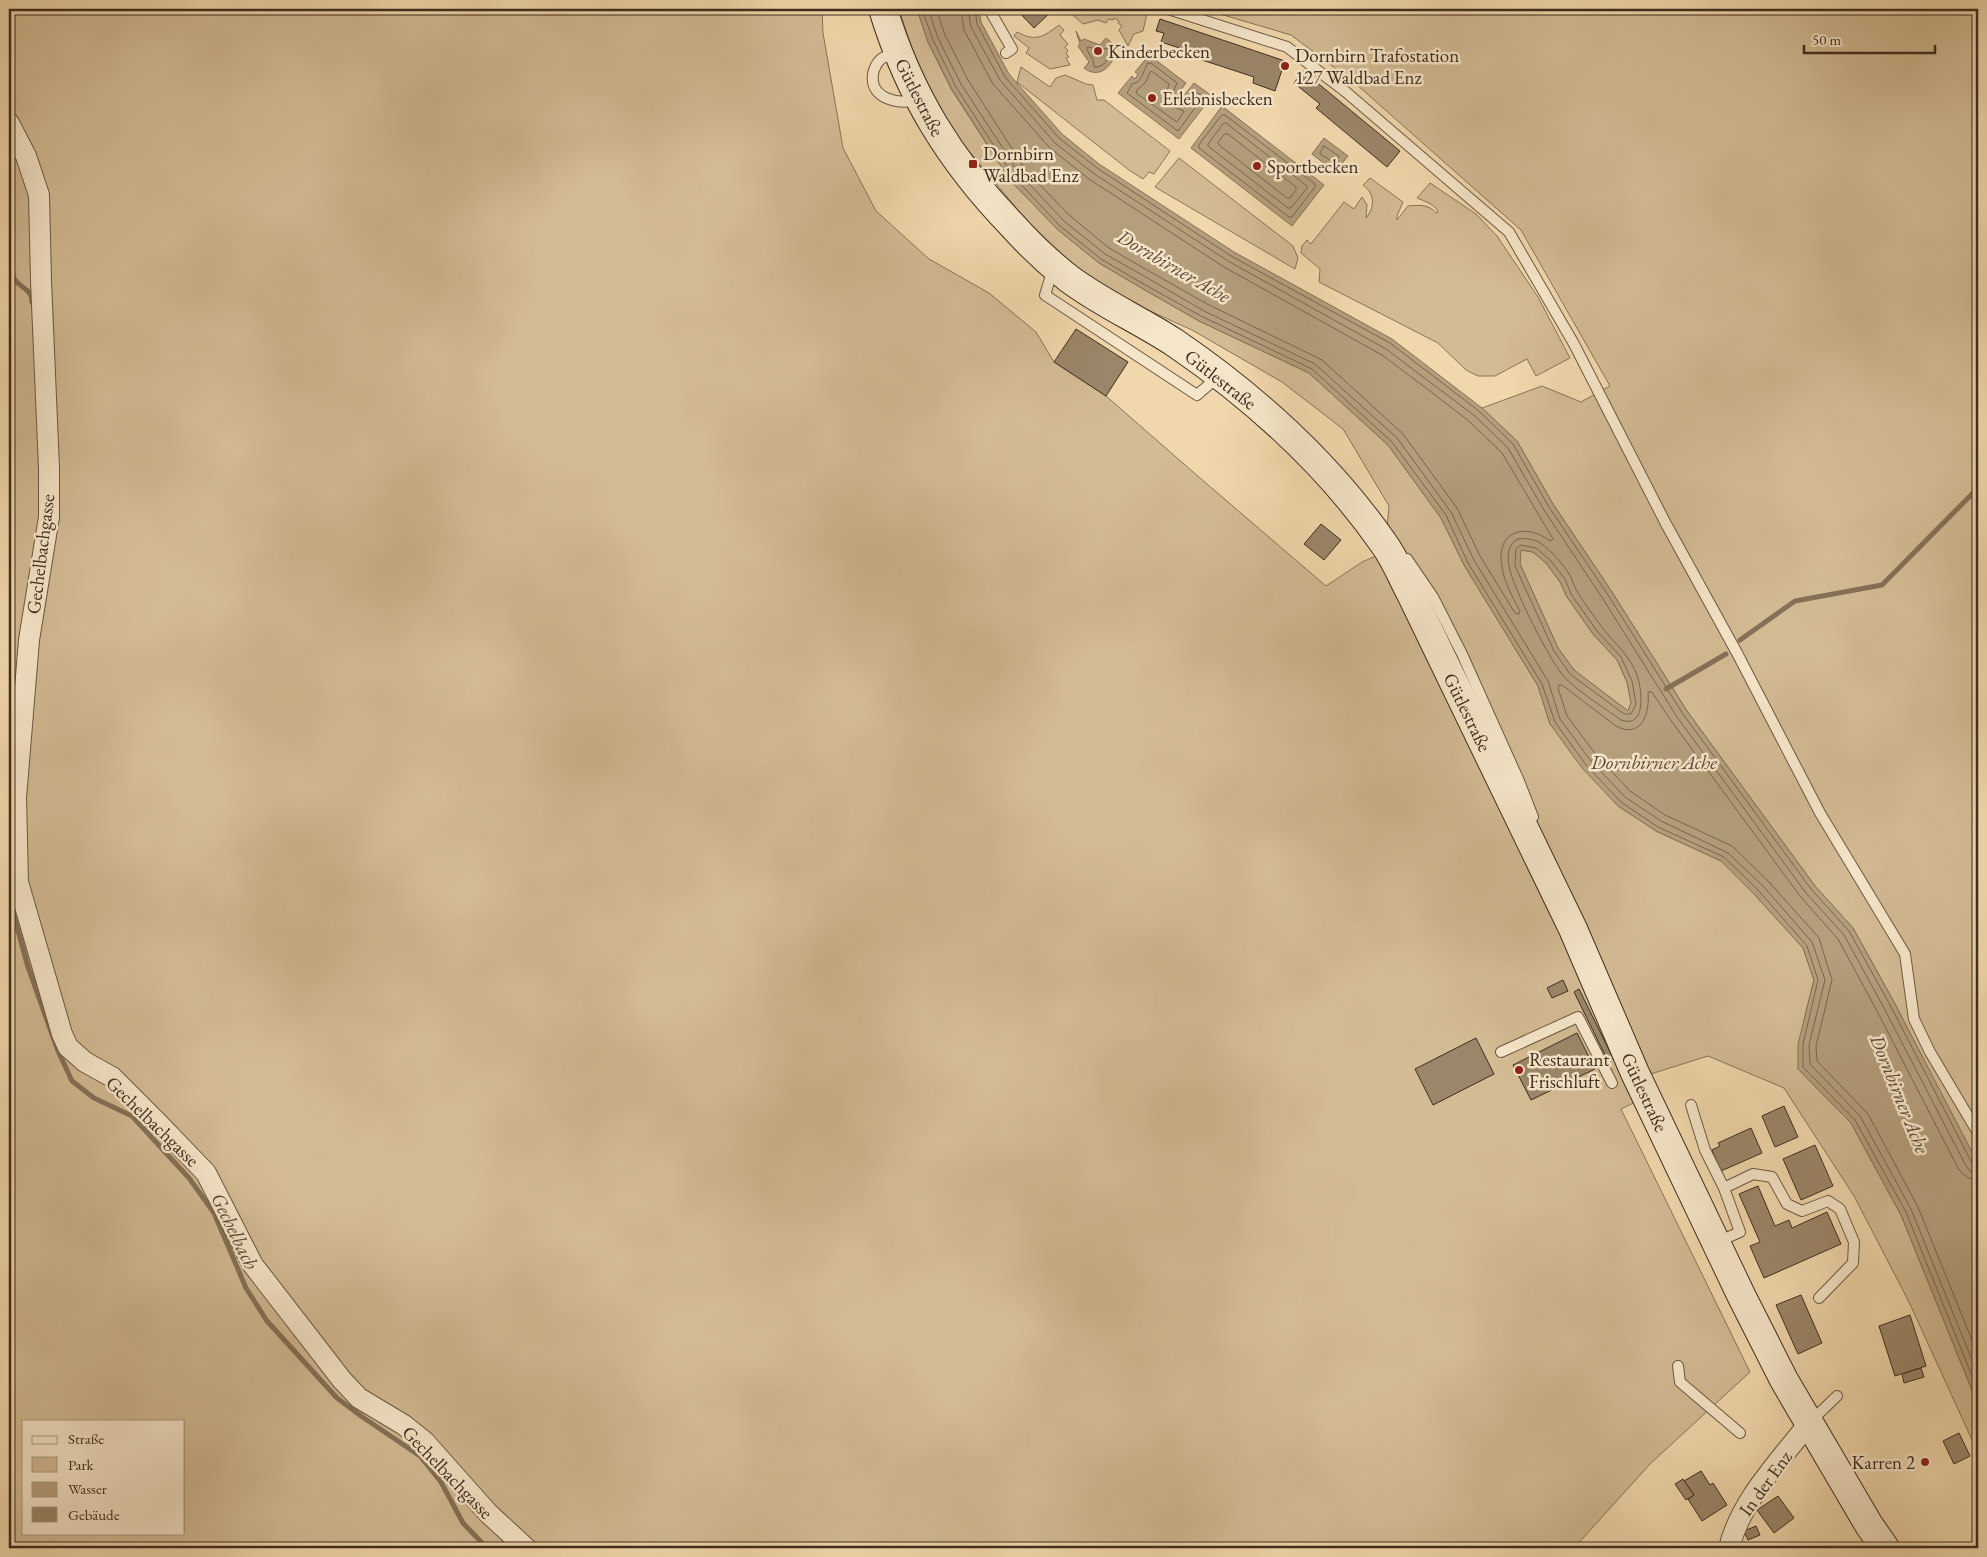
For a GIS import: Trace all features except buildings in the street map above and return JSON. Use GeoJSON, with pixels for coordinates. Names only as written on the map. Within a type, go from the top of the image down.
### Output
{"type":"FeatureCollection","features":[{"type":"Feature","properties":{"kind":"street","name":"Gütlestraße"},"geometry":{"type":"LineString","coordinates":[[883,9],[897,52],[919,100],[941,138],[969,177],[994,207],[1069,278],[1174,343],[1220,376],[1268,416],[1309,455],[1394,546],[1411,594],[1572,929],[1635,1073],[1716,1243],[1784,1380],[1869,1525],[1885,1548]]}},
{"type":"Feature","properties":{"kind":"street","name":"Gechelbachgasse"},"geometry":{"type":"LineString","coordinates":[[9,123],[26,156],[39,195],[40,281],[49,468],[48,517],[29,640],[17,790],[18,882],[62,1034],[68,1047],[85,1062],[112,1077],[206,1174],[254,1265],[342,1380],[359,1398],[404,1425],[424,1442],[488,1513],[526,1548]]}},
{"type":"Feature","properties":{"kind":"street","name":"In der Enz"},"geometry":{"type":"LineString","coordinates":[[1729,1548],[1737,1522],[1749,1501],[1809,1423]]}},
{"type":"Feature","properties":{"kind":"lane"},"geometry":{"type":"LineString","coordinates":[[989,9],[1012,49],[1006,52]]}},
{"type":"Feature","properties":{"kind":"lane"},"geometry":{"type":"LineString","coordinates":[[1168,9],[1287,46],[1346,92],[1509,232],[1574,344],[1665,522],[1737,653],[1820,813],[1905,954],[1914,1019],[1930,1052],[1978,1133]]}},
{"type":"Feature","properties":{"kind":"lane"},"geometry":{"type":"LineString","coordinates":[[1394,546],[1433,597],[1462,654],[1520,781],[1536,826]]}},
{"type":"Feature","properties":{"kind":"lane"},"geometry":{"type":"LineString","coordinates":[[1543,843],[1553,870],[1546,874]]}},
{"type":"Feature","properties":{"kind":"lane"},"geometry":{"type":"LineString","coordinates":[[1501,1052],[1578,1017],[1612,1082]]}},
{"type":"Feature","properties":{"kind":"lane"},"geometry":{"type":"LineString","coordinates":[[1691,1105],[1705,1150],[1724,1188],[1740,1232],[1716,1243]]}},
{"type":"Feature","properties":{"kind":"lane"},"geometry":{"type":"LineString","coordinates":[[1724,1188],[1754,1174],[1772,1177],[1787,1204],[1802,1211],[1828,1200],[1840,1209],[1854,1242],[1853,1264],[1819,1298]]}},
{"type":"Feature","properties":{"kind":"lane"},"geometry":{"type":"LineString","coordinates":[[1678,1366],[1680,1382],[1740,1433]]}},
{"type":"Feature","properties":{"kind":"lane"},"geometry":{"type":"LineString","coordinates":[[1809,1423],[1837,1396]]}},
{"type":"Feature","properties":{"kind":"green space"},"geometry":{"type":"Polygon","coordinates":[[[9,9],[822,9],[823,33],[843,148],[876,211],[929,259],[989,293],[1036,332],[1054,362],[1106,396],[1326,586],[1362,562],[1385,552],[1389,506],[1343,429],[1282,382],[1192,330],[1110,293],[1046,244],[954,133],[919,70],[899,9],[917,9],[928,42],[951,89],[1010,180],[1057,229],[1099,263],[1199,321],[1309,373],[1388,445],[1441,518],[1464,565],[1538,686],[1550,724],[1618,806],[1656,831],[1721,861],[1803,948],[1814,980],[1806,1011],[1798,1069],[1851,1123],[1901,1215],[1978,1405],[1978,1453],[1909,1302],[1854,1196],[1784,1088],[1708,1056],[1635,1079],[1644,1098],[1621,1109],[1750,1372],[1650,1464],[1574,1548],[9,1548],[9,9]]]}},
{"type":"Feature","properties":{"kind":"green space"},"geometry":{"type":"Polygon","coordinates":[[[1068,9],[1148,9],[1143,31],[1134,34],[1128,46],[1119,30],[1122,26],[1118,23],[1119,21],[1114,18],[1113,20],[1109,19],[1106,23],[1098,20],[1083,24],[1068,9]]]}},
{"type":"Feature","properties":{"kind":"green space"},"geometry":{"type":"Polygon","coordinates":[[[1203,9],[1978,9],[1978,1166],[1894,1002],[1853,928],[1815,886],[1687,711],[1612,592],[1553,504],[1517,441],[1482,408],[1542,386],[1581,402],[1610,386],[1521,230],[1356,84],[1291,35],[1203,9]]]}},
{"type":"Feature","properties":{"kind":"green space"},"geometry":{"type":"Polygon","coordinates":[[[1059,25],[1064,30],[1060,35],[1068,44],[1065,47],[1069,57],[1066,58],[1070,65],[1050,69],[1026,53],[1029,48],[1014,36],[1017,32],[1029,37],[1039,37],[1059,25]]]}},
{"type":"Feature","properties":{"kind":"green space"},"geometry":{"type":"Polygon","coordinates":[[[1021,67],[1050,87],[1056,78],[1065,75],[1093,85],[1097,100],[1104,100],[1170,151],[1154,174],[1149,172],[1143,179],[1017,82],[1021,67]]]}},
{"type":"Feature","properties":{"kind":"green space"},"geometry":{"type":"Polygon","coordinates":[[[1179,158],[1293,246],[1298,258],[1295,269],[1155,187],[1179,158]]]}},
{"type":"Feature","properties":{"kind":"green space"},"geometry":{"type":"Polygon","coordinates":[[[1370,178],[1403,202],[1397,220],[1408,206],[1424,206],[1436,213],[1438,212],[1432,205],[1417,198],[1430,183],[1476,214],[1497,236],[1538,297],[1570,358],[1536,376],[1527,359],[1495,376],[1478,376],[1466,370],[1438,343],[1319,282],[1320,269],[1301,253],[1302,246],[1307,240],[1311,244],[1344,202],[1354,209],[1362,197],[1367,205],[1366,218],[1371,209],[1372,196],[1363,185],[1370,178]]]}},
{"type":"Feature","properties":{"kind":"green space"},"geometry":{"type":"Polygon","coordinates":[[[1520,550],[1533,552],[1546,563],[1593,634],[1617,660],[1627,682],[1631,703],[1628,711],[1574,670],[1558,648],[1520,564],[1520,550]]]}},
{"type":"Feature","properties":{"kind":"water","name":"Dornbirner Ache"},"geometry":{"type":"Polygon","coordinates":[[[917,9],[979,9],[981,22],[1009,74],[1062,134],[1099,164],[1234,252],[1392,339],[1482,408],[1517,441],[1553,504],[1612,592],[1687,711],[1815,886],[1853,928],[1894,1002],[1973,1154],[1978,1166],[1978,1405],[1901,1215],[1851,1123],[1798,1069],[1798,1044],[1814,980],[1803,948],[1721,861],[1656,831],[1618,806],[1582,768],[1550,724],[1538,686],[1464,565],[1441,518],[1388,445],[1309,373],[1199,321],[1099,263],[1057,229],[1010,180],[952,89],[928,42],[917,9]],[[1521,550],[1520,564],[1558,648],[1574,670],[1628,711],[1631,703],[1627,682],[1617,660],[1593,634],[1546,563],[1533,552],[1521,550]]]}},
{"type":"Feature","properties":{"kind":"water","name":"Kinderbecken"},"geometry":{"type":"Polygon","coordinates":[[[1076,31],[1081,41],[1084,39],[1100,45],[1106,38],[1112,43],[1115,54],[1107,67],[1099,72],[1089,71],[1084,68],[1089,62],[1078,46],[1080,44],[1076,31]]]}},
{"type":"Feature","properties":{"kind":"water","name":"Erlebnisbecken"},"geometry":{"type":"Polygon","coordinates":[[[1149,55],[1186,83],[1177,95],[1181,99],[1194,83],[1212,96],[1179,139],[1118,93],[1132,76],[1135,79],[1138,74],[1135,72],[1149,55]]]}},
{"type":"Feature","properties":{"kind":"water","name":"Sportbecken"},"geometry":{"type":"Polygon","coordinates":[[[1222,106],[1324,185],[1292,226],[1191,148],[1222,106]]]}},
{"type":"Feature","properties":{"kind":"water"},"geometry":{"type":"Polygon","coordinates":[[[1324,138],[1348,156],[1335,172],[1312,154],[1324,138]]]}},
{"type":"Feature","properties":{"kind":"waterway"},"geometry":{"type":"LineString","coordinates":[[11,267],[15,280],[30,294],[32,302]]}},
{"type":"Feature","properties":{"kind":"waterway"},"geometry":{"type":"LineString","coordinates":[[1740,640],[1795,601],[1882,585],[1978,488]]}},
{"type":"Feature","properties":{"kind":"waterway"},"geometry":{"type":"LineString","coordinates":[[1666,689],[1726,654]]}},
{"type":"Feature","properties":{"kind":"waterway","name":"Gechelbach"},"geometry":{"type":"LineString","coordinates":[[9,898],[28,967],[58,1051],[72,1081],[94,1098],[132,1116],[189,1178],[214,1213],[246,1288],[267,1321],[337,1398],[420,1456],[441,1482],[463,1523],[487,1548]]}},
{"type":"Feature","properties":{"kind":"place","name":"Kinderbecken"},"geometry":{"type":"Point","coordinates":[1098,51]}},
{"type":"Feature","properties":{"kind":"place","name":"Dornbirn Trafostation 127 Waldbad Enz"},"geometry":{"type":"Point","coordinates":[1285,66]}},
{"type":"Feature","properties":{"kind":"place","name":"Erlebnisbecken"},"geometry":{"type":"Point","coordinates":[1152,98]}},
{"type":"Feature","properties":{"kind":"place","name":"Dornbirn Waldbad Enz"},"geometry":{"type":"Point","coordinates":[973,164]}},
{"type":"Feature","properties":{"kind":"place","name":"Sportbecken"},"geometry":{"type":"Point","coordinates":[1257,166]}},
{"type":"Feature","properties":{"kind":"place","name":"Restaurant Frischluft"},"geometry":{"type":"Point","coordinates":[1519,1070]}},
{"type":"Feature","properties":{"kind":"place","name":"Karren 2"},"geometry":{"type":"Point","coordinates":[1925,1462]}}]}
